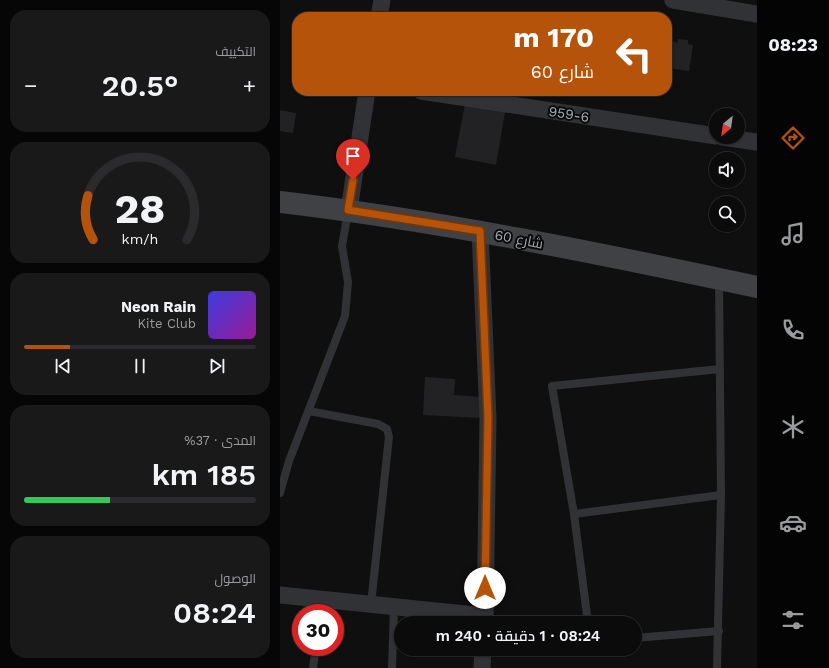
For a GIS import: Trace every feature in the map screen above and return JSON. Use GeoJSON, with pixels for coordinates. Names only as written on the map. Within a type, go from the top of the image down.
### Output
{"type":"FeatureCollection","features":[{"type":"Feature","properties":{"kind":"street"},"geometry":{"type":"LineString","coordinates":[[380,12],[382,0]]}},
{"type":"Feature","properties":{"kind":"street"},"geometry":{"type":"LineString","coordinates":[[673,0],[757,14]]}},
{"type":"Feature","properties":{"kind":"street"},"geometry":{"type":"LineString","coordinates":[[348,210],[366,96]]}},
{"type":"Feature","properties":{"kind":"street","name":"959-6"},"geometry":{"type":"LineString","coordinates":[[454,96],[709,135]]}},
{"type":"Feature","properties":{"kind":"street"},"geometry":{"type":"LineString","coordinates":[[745,140],[757,142]]}},
{"type":"Feature","properties":{"kind":"street","name":"شارع 60"},"geometry":{"type":"LineString","coordinates":[[280,202],[348,210],[480,231],[757,287]]}},
{"type":"Feature","properties":{"kind":"street"},"geometry":{"type":"LineString","coordinates":[[480,231],[488,417],[485,519],[485,616]]}},
{"type":"Feature","properties":{"kind":"street"},"geometry":{"type":"LineString","coordinates":[[280,595],[314,604]]}},
{"type":"Feature","properties":{"kind":"street"},"geometry":{"type":"LineString","coordinates":[[344,605],[372,604],[457,616]]}},
{"type":"Feature","properties":{"kind":"street"},"geometry":{"type":"LineString","coordinates":[[482,668],[483,656]]}},
{"type":"Feature","properties":{"kind":"lane"},"geometry":{"type":"LineString","coordinates":[[280,493],[289,461],[345,316],[348,282],[342,246],[348,210]]}},
{"type":"Feature","properties":{"kind":"lane"},"geometry":{"type":"LineString","coordinates":[[717,668],[722,494],[719,279]]}},
{"type":"Feature","properties":{"kind":"lane"},"geometry":{"type":"LineString","coordinates":[[587,616],[574,514],[552,386],[720,368]]}},
{"type":"Feature","properties":{"kind":"lane"},"geometry":{"type":"LineString","coordinates":[[309,411],[378,424],[387,429],[389,437],[372,604]]}},
{"type":"Feature","properties":{"kind":"lane"},"geometry":{"type":"LineString","coordinates":[[574,514],[722,494]]}},
{"type":"Feature","properties":{"kind":"lane"},"geometry":{"type":"LineString","coordinates":[[392,668],[394,607]]}},
{"type":"Feature","properties":{"kind":"lane"},"geometry":{"type":"LineString","coordinates":[[642,637],[719,631]]}},
{"type":"Feature","properties":{"kind":"lane"},"geometry":{"type":"LineString","coordinates":[[313,668],[315,656]]}},
{"type":"Feature","properties":{"kind":"building"},"geometry":{"type":"Polygon","coordinates":[[[678,39],[688,40],[688,44],[693,45],[689,71],[672,69],[673,41],[677,43],[678,39]]]}},
{"type":"Feature","properties":{"kind":"building"},"geometry":{"type":"Polygon","coordinates":[[[465,104],[505,112],[496,165],[455,157],[465,104]]]}},
{"type":"Feature","properties":{"kind":"building"},"geometry":{"type":"Polygon","coordinates":[[[280,110],[296,113],[293,133],[280,131],[280,110]]]}},
{"type":"Feature","properties":{"kind":"building"},"geometry":{"type":"Polygon","coordinates":[[[425,377],[455,379],[454,395],[481,397],[480,418],[423,415],[425,377]]]}},
{"type":"Feature","properties":{"kind":"route"},"geometry":{"type":"LineString","coordinates":[[353,180],[348,210],[480,231],[488,417],[485,519],[485,588]]}}]}
